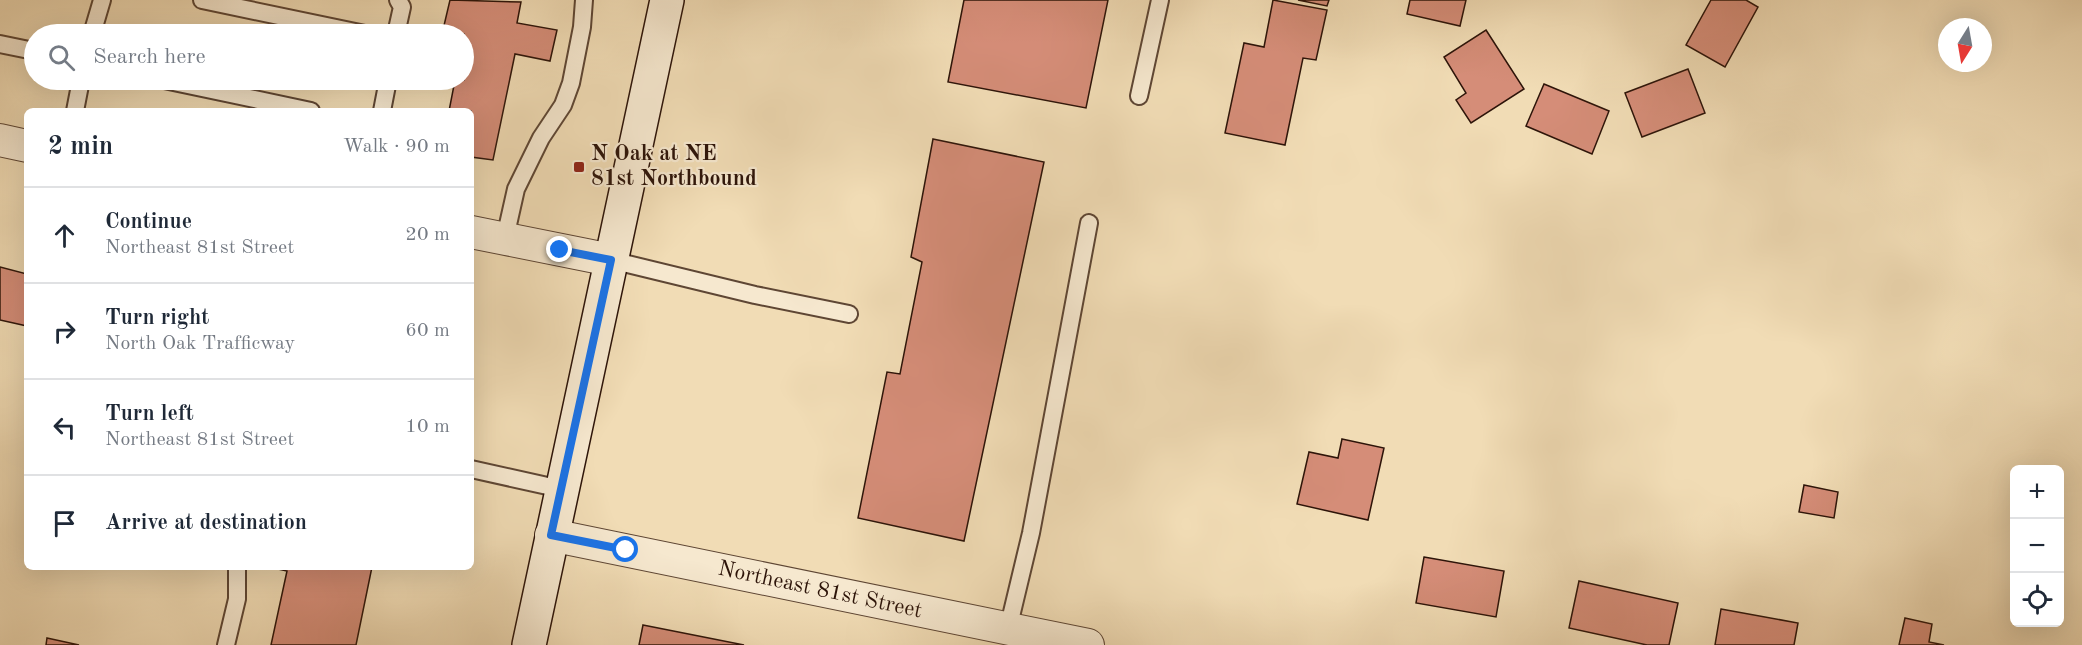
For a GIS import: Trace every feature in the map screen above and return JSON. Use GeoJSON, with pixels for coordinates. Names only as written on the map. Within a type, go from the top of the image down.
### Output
{"type":"FeatureCollection","features":[{"type":"Feature","properties":{"kind":"main road"},"geometry":{"type":"LineString","coordinates":[[529,645],[667,0]]}},
{"type":"Feature","properties":{"kind":"street"},"geometry":{"type":"LineString","coordinates":[[0,140],[24,145]]}},
{"type":"Feature","properties":{"kind":"street"},"geometry":{"type":"LineString","coordinates":[[474,233],[611,260]]}},
{"type":"Feature","properties":{"kind":"street","name":"Northeast 81st Street"},"geometry":{"type":"LineString","coordinates":[[551,535],[1088,645]]}},
{"type":"Feature","properties":{"kind":"lane"},"geometry":{"type":"LineString","coordinates":[[95,24],[102,0]]}},
{"type":"Feature","properties":{"kind":"lane"},"geometry":{"type":"LineString","coordinates":[[202,0],[317,24]]}},
{"type":"Feature","properties":{"kind":"lane"},"geometry":{"type":"LineString","coordinates":[[398,0],[402,7],[398,24]]}},
{"type":"Feature","properties":{"kind":"lane"},"geometry":{"type":"LineString","coordinates":[[505,238],[516,189],[541,138],[563,105],[571,83],[582,27],[584,0]]}},
{"type":"Feature","properties":{"kind":"lane"},"geometry":{"type":"LineString","coordinates":[[1139,96],[1160,0]]}},
{"type":"Feature","properties":{"kind":"lane"},"geometry":{"type":"LineString","coordinates":[[0,44],[24,49]]}},
{"type":"Feature","properties":{"kind":"lane"},"geometry":{"type":"LineString","coordinates":[[76,108],[79,90]]}},
{"type":"Feature","properties":{"kind":"lane"},"geometry":{"type":"LineString","coordinates":[[212,90],[297,108]]}},
{"type":"Feature","properties":{"kind":"lane"},"geometry":{"type":"LineString","coordinates":[[383,108],[386,90]]}},
{"type":"Feature","properties":{"kind":"lane"},"geometry":{"type":"LineString","coordinates":[[1008,628],[1031,534],[1089,223]]}},
{"type":"Feature","properties":{"kind":"lane"},"geometry":{"type":"LineString","coordinates":[[611,260],[755,295],[849,314]]}},
{"type":"Feature","properties":{"kind":"lane"},"geometry":{"type":"LineString","coordinates":[[474,470],[561,489]]}},
{"type":"Feature","properties":{"kind":"lane"},"geometry":{"type":"LineString","coordinates":[[226,645],[237,598],[237,570]]}},
{"type":"Feature","properties":{"kind":"building"},"geometry":{"type":"Polygon","coordinates":[[[450,0],[521,2],[517,23],[557,30],[550,61],[515,54],[493,160],[474,157],[474,108],[450,108],[453,90],[474,90],[474,24],[444,24],[450,0]]]}},
{"type":"Feature","properties":{"kind":"building"},"geometry":{"type":"Polygon","coordinates":[[[964,0],[1108,0],[1086,108],[948,82],[964,0]]]}},
{"type":"Feature","properties":{"kind":"building"},"geometry":{"type":"Polygon","coordinates":[[[1273,0],[1327,10],[1316,60],[1303,58],[1285,145],[1225,133],[1244,43],[1264,47],[1273,0]]]}},
{"type":"Feature","properties":{"kind":"building"},"geometry":{"type":"Polygon","coordinates":[[[1298,0],[1329,0],[1327,6],[1298,0]]]}},
{"type":"Feature","properties":{"kind":"building"},"geometry":{"type":"Polygon","coordinates":[[[1410,0],[1466,0],[1460,26],[1407,14],[1410,0]]]}},
{"type":"Feature","properties":{"kind":"building"},"geometry":{"type":"Polygon","coordinates":[[[1711,0],[1746,0],[1758,7],[1725,67],[1686,45],[1711,0]]]}},
{"type":"Feature","properties":{"kind":"building"},"geometry":{"type":"Polygon","coordinates":[[[1486,30],[1524,89],[1471,123],[1456,100],[1466,93],[1444,57],[1486,30]]]}},
{"type":"Feature","properties":{"kind":"building"},"geometry":{"type":"Polygon","coordinates":[[[1688,69],[1705,113],[1642,137],[1625,93],[1688,69]]]}},
{"type":"Feature","properties":{"kind":"building"},"geometry":{"type":"Polygon","coordinates":[[[1544,84],[1609,111],[1592,154],[1526,126],[1544,84]]]}},
{"type":"Feature","properties":{"kind":"building"},"geometry":{"type":"Polygon","coordinates":[[[933,139],[1044,162],[964,541],[858,518],[887,372],[900,374],[922,262],[911,257],[933,139]]]}},
{"type":"Feature","properties":{"kind":"building"},"geometry":{"type":"Polygon","coordinates":[[[0,267],[24,273],[24,325],[0,320],[0,267]]]}},
{"type":"Feature","properties":{"kind":"building"},"geometry":{"type":"Polygon","coordinates":[[[1342,439],[1384,448],[1368,520],[1297,504],[1309,452],[1338,458],[1342,439]]]}},
{"type":"Feature","properties":{"kind":"building"},"geometry":{"type":"Polygon","coordinates":[[[1804,485],[1838,492],[1834,518],[1799,512],[1804,485]]]}},
{"type":"Feature","properties":{"kind":"building"},"geometry":{"type":"Polygon","coordinates":[[[1424,557],[1504,571],[1496,617],[1416,603],[1424,557]]]}},
{"type":"Feature","properties":{"kind":"building"},"geometry":{"type":"Polygon","coordinates":[[[282,570],[371,570],[356,645],[271,645],[287,571],[282,570]]]}},
{"type":"Feature","properties":{"kind":"building"},"geometry":{"type":"Polygon","coordinates":[[[1579,581],[1678,603],[1669,645],[1647,645],[1569,628],[1579,581]]]}},
{"type":"Feature","properties":{"kind":"building"},"geometry":{"type":"Polygon","coordinates":[[[1721,609],[1798,623],[1794,645],[1715,645],[1721,609]]]}},
{"type":"Feature","properties":{"kind":"building"},"geometry":{"type":"Polygon","coordinates":[[[1905,618],[1932,624],[1929,642],[1944,645],[1899,645],[1905,618]]]}},
{"type":"Feature","properties":{"kind":"building"},"geometry":{"type":"Polygon","coordinates":[[[643,625],[744,645],[639,645],[643,625]]]}},
{"type":"Feature","properties":{"kind":"building"},"geometry":{"type":"Polygon","coordinates":[[[47,638],[79,645],[46,645],[47,638]]]}},
{"type":"Feature","properties":{"kind":"place","name":"N Oak at NE 81st Northbound"},"geometry":{"type":"Point","coordinates":[579,167]}},
{"type":"Feature","properties":{"kind":"route"},"geometry":{"type":"LineString","coordinates":[[560,250],[611,260],[551,535],[626,550]]}}]}
